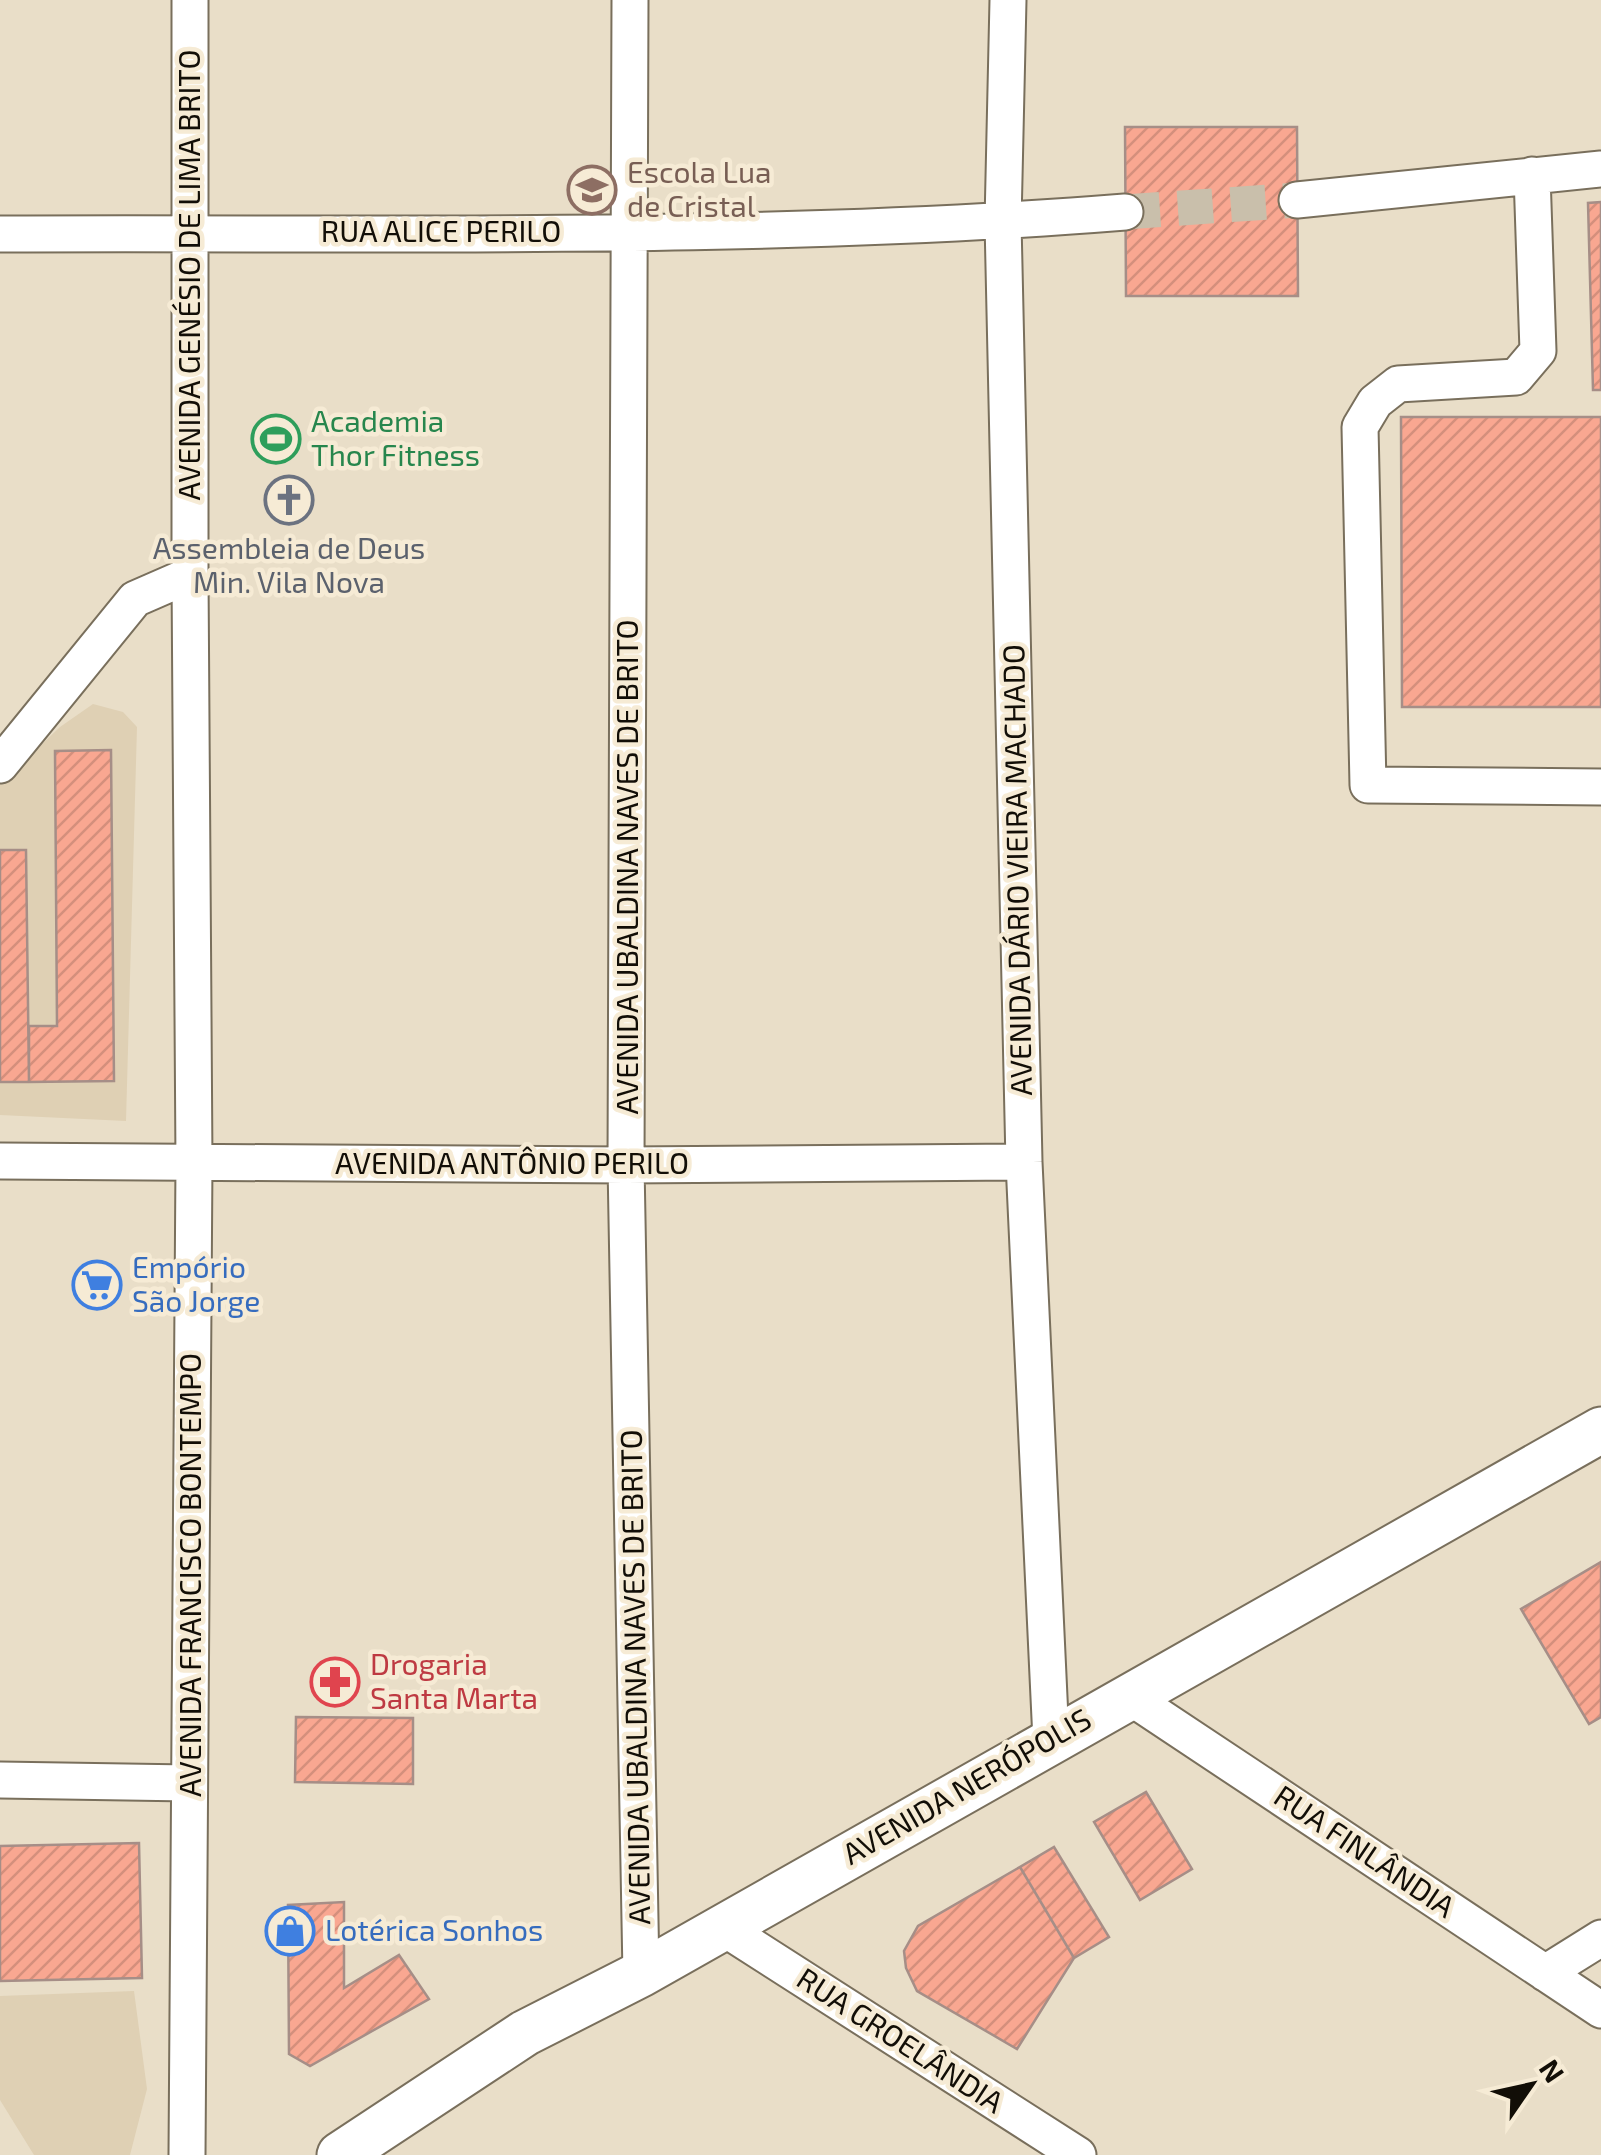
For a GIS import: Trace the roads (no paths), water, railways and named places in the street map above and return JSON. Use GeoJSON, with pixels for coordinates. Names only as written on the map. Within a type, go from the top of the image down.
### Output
{"type":"FeatureCollection","features":[{"type":"Feature","properties":{"kind":"main road","name":"AVENIDA NERÓPOLIS"},"geometry":{"type":"LineString","coordinates":[[340,2155],[525,2033],[641,1974],[1127,1695],[1601,1430]]}},
{"type":"Feature","properties":{"kind":"street","name":"AVENIDA GENÉSIO DE LIMA BRITO"},"geometry":{"type":"LineString","coordinates":[[190,0],[190,576]]}},
{"type":"Feature","properties":{"kind":"street","name":"AVENIDA UBALDINA NAVES DE BRITO"},"geometry":{"type":"LineString","coordinates":[[630,0],[626,1165],[641,1974]]}},
{"type":"Feature","properties":{"kind":"street","name":"AVENIDA DÁRIO VIEIRA MACHADO"},"geometry":{"type":"LineString","coordinates":[[1008,0],[1003,222],[1024,1162],[1051,1740]]}},
{"type":"Feature","properties":{"kind":"street"},"geometry":{"type":"LineString","coordinates":[[1298,200],[1601,169]]}},
{"type":"Feature","properties":{"kind":"street"},"geometry":{"type":"LineString","coordinates":[[1532,175],[1538,351],[1531,362],[1516,378],[1398,384],[1376,402],[1360,427],[1368,785],[1601,787]]}},
{"type":"Feature","properties":{"kind":"street","name":"RUA ALICE PERILO"},"geometry":{"type":"LineString","coordinates":[[0,234],[631,231],[1003,222],[1125,212]]}},
{"type":"Feature","properties":{"kind":"street"},"geometry":{"type":"LineString","coordinates":[[0,765],[135,600],[190,576]]}},
{"type":"Feature","properties":{"kind":"street","name":"AVENIDA FRANCISCO BONTEMPO"},"geometry":{"type":"LineString","coordinates":[[187,2155],[194,1162],[190,576]]}},
{"type":"Feature","properties":{"kind":"street","name":"AVENIDA ANTÔNIO PERILO"},"geometry":{"type":"LineString","coordinates":[[0,1161],[626,1165],[1024,1162]]}},
{"type":"Feature","properties":{"kind":"street","name":"RUA FINLÂNDIA"},"geometry":{"type":"LineString","coordinates":[[1127,1695],[1601,2010]]}},
{"type":"Feature","properties":{"kind":"street"},"geometry":{"type":"LineString","coordinates":[[0,1780],[189,1783]]}},
{"type":"Feature","properties":{"kind":"street","name":"RUA GROELÂNDIA"},"geometry":{"type":"LineString","coordinates":[[722,1927],[1078,2155]]}},
{"type":"Feature","properties":{"kind":"street"},"geometry":{"type":"LineString","coordinates":[[1545,1973],[1601,1938]]}},
{"type":"Feature","properties":{"kind":"tunnel"},"geometry":{"type":"LineString","coordinates":[[1125,212],[1297,200]]}},
{"type":"Feature","properties":{"kind":"place","name":"Escola Lua de Cristal"},"geometry":{"type":"Point","coordinates":[592,190]}},
{"type":"Feature","properties":{"kind":"place","name":"Academia Thor Fitness"},"geometry":{"type":"Point","coordinates":[276,439]}},
{"type":"Feature","properties":{"kind":"place","name":"Assembleia de Deus Min. Vila Nova"},"geometry":{"type":"Point","coordinates":[289,500]}},
{"type":"Feature","properties":{"kind":"place","name":"Empório São Jorge"},"geometry":{"type":"Point","coordinates":[97,1285]}},
{"type":"Feature","properties":{"kind":"place","name":"Drogaria Santa Marta"},"geometry":{"type":"Point","coordinates":[335,1682]}},
{"type":"Feature","properties":{"kind":"place","name":"Lotérica Sonhos"},"geometry":{"type":"Point","coordinates":[290,1931]}}]}
